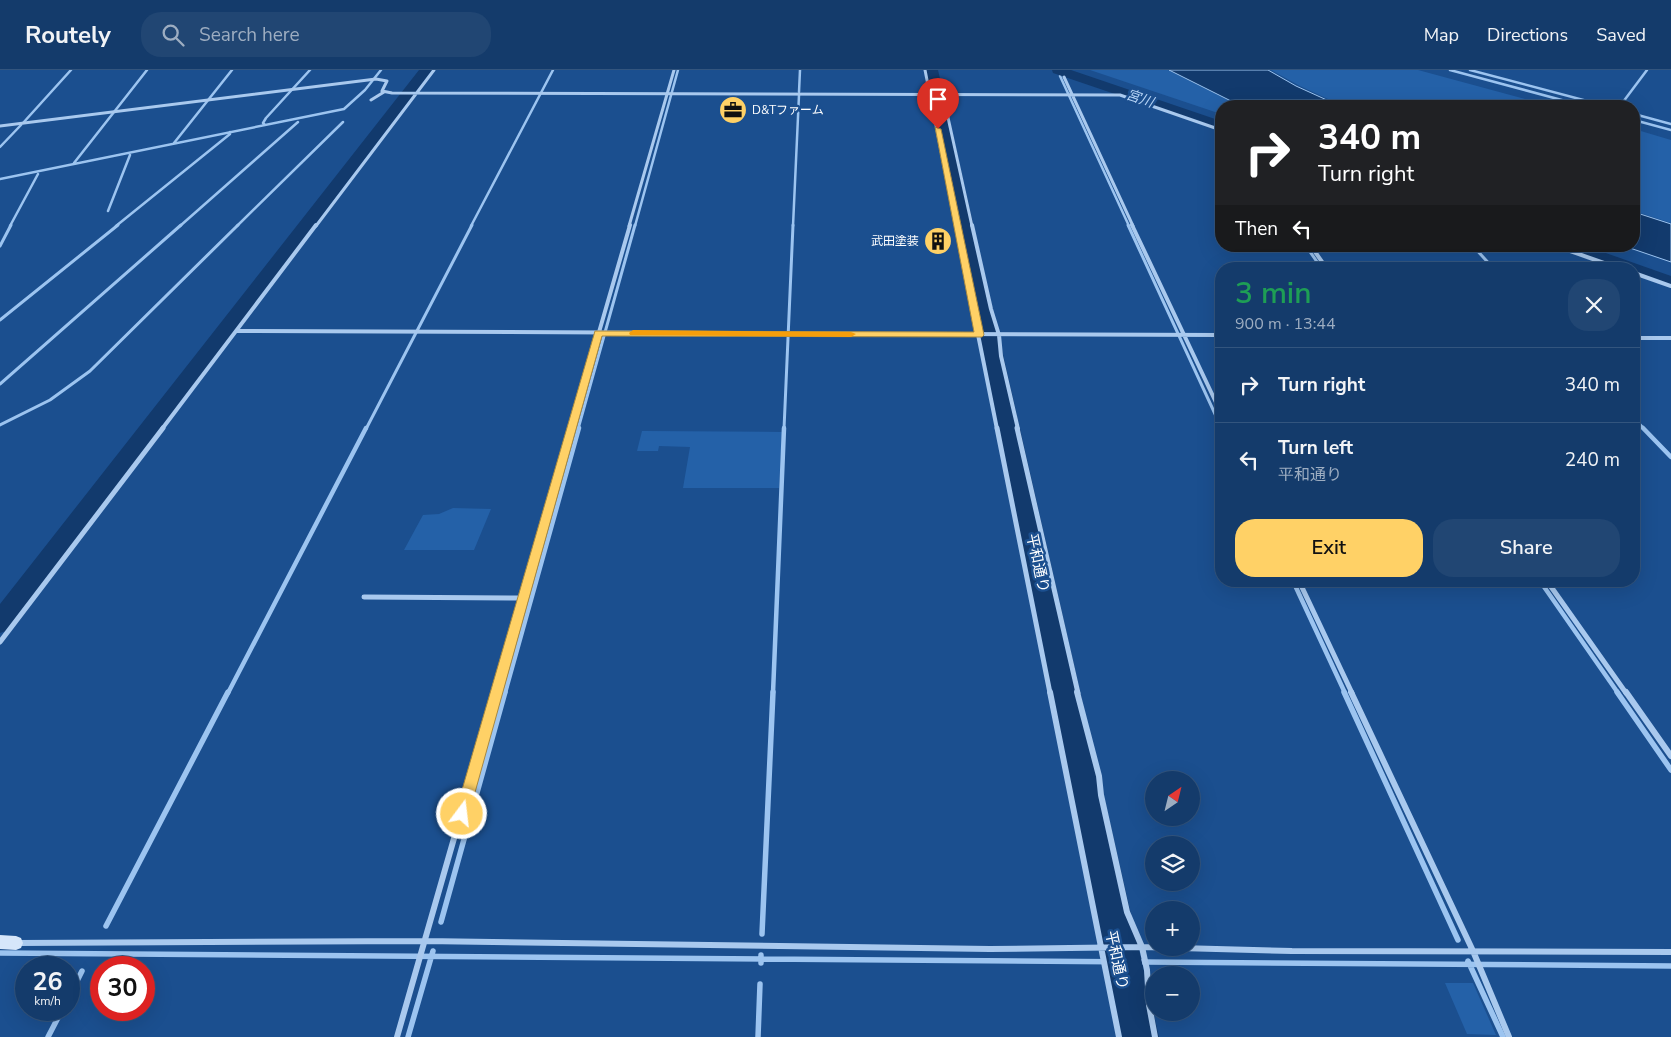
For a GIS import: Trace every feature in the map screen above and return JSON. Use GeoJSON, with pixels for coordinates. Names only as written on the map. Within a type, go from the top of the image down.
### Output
{"type":"FeatureCollection","features":[{"type":"Feature","properties":{"kind":"street"},"geometry":{"type":"LineString","coordinates":[[0,642],[434,70]]}},
{"type":"Feature","properties":{"kind":"street"},"geometry":{"type":"LineString","coordinates":[[397,1037],[674,70]]}},
{"type":"Feature","properties":{"kind":"street","name":"平和通り"},"geometry":{"type":"LineString","coordinates":[[925,70],[981,335],[1119,1037]]}},
{"type":"Feature","properties":{"kind":"street"},"geometry":{"type":"LineString","coordinates":[[1064,77],[1069,95],[1181,335],[1215,401]]}},
{"type":"Feature","properties":{"kind":"street"},"geometry":{"type":"LineString","coordinates":[[0,126],[374,79],[387,81],[381,90],[384,92]]}},
{"type":"Feature","properties":{"kind":"street"},"geometry":{"type":"LineString","coordinates":[[371,100],[384,92],[1120,95],[1215,128]]}},
{"type":"Feature","properties":{"kind":"street"},"geometry":{"type":"LineString","coordinates":[[942,95],[1087,734],[1099,776],[1101,795],[1127,912],[1147,970],[1149,1005],[1155,1037]]}},
{"type":"Feature","properties":{"kind":"street"},"geometry":{"type":"LineString","coordinates":[[1573,252],[1601,262]]}},
{"type":"Feature","properties":{"kind":"street"},"geometry":{"type":"LineString","coordinates":[[1640,275],[1671,286]]}},
{"type":"Feature","properties":{"kind":"street"},"geometry":{"type":"LineString","coordinates":[[237,331],[1215,335]]}},
{"type":"Feature","properties":{"kind":"street"},"geometry":{"type":"LineString","coordinates":[[1640,338],[1671,338]]}},
{"type":"Feature","properties":{"kind":"street"},"geometry":{"type":"LineString","coordinates":[[1302,587],[1474,955],[1509,1037]]}},
{"type":"Feature","properties":{"kind":"street"},"geometry":{"type":"LineString","coordinates":[[1551,587],[1671,756]]}},
{"type":"Feature","properties":{"kind":"street"},"geometry":{"type":"LineString","coordinates":[[364,597],[523,598]]}},
{"type":"Feature","properties":{"kind":"street"},"geometry":{"type":"LineString","coordinates":[[0,942],[425,941],[1102,950],[1138,947],[1474,955],[1671,952]]}},
{"type":"Feature","properties":{"kind":"shaded area"},"geometry":{"type":"Polygon","coordinates":[[[1090,70],[1168,70],[1228,100],[1215,100],[1215,112],[1090,70]]]}},
{"type":"Feature","properties":{"kind":"shaded area"},"geometry":{"type":"Polygon","coordinates":[[[1169,70],[1268,70],[1296,86],[1327,100],[1229,100],[1169,70]]]}},
{"type":"Feature","properties":{"kind":"shaded area"},"geometry":{"type":"Polygon","coordinates":[[[1271,70],[1418,70],[1529,100],[1330,100],[1271,70]]]}},
{"type":"Feature","properties":{"kind":"shaded area"},"geometry":{"type":"Polygon","coordinates":[[[1640,131],[1671,140],[1671,223],[1640,213],[1640,131]]]}},
{"type":"Feature","properties":{"kind":"shaded area"},"geometry":{"type":"Polygon","coordinates":[[[1640,214],[1671,224],[1671,262],[1640,251],[1640,214]]]}},
{"type":"Feature","properties":{"kind":"shaded area"},"geometry":{"type":"Polygon","coordinates":[[[642,431],[782,432],[779,488],[683,488],[690,447],[659,446],[658,451],[637,451],[642,431]]]}},
{"type":"Feature","properties":{"kind":"shaded area"},"geometry":{"type":"Polygon","coordinates":[[[453,508],[491,509],[474,550],[404,550],[423,515],[439,514],[453,508]]]}},
{"type":"Feature","properties":{"kind":"shaded area"},"geometry":{"type":"Polygon","coordinates":[[[1445,983],[1473,983],[1496,1035],[1467,1034],[1445,983]]]}},
{"type":"Feature","properties":{"kind":"waterway"},"geometry":{"type":"LineString","coordinates":[[23,123],[71,70]]}},
{"type":"Feature","properties":{"kind":"waterway"},"geometry":{"type":"LineString","coordinates":[[74,163],[147,70]]}},
{"type":"Feature","properties":{"kind":"waterway"},"geometry":{"type":"LineString","coordinates":[[174,143],[232,70]]}},
{"type":"Feature","properties":{"kind":"waterway"},"geometry":{"type":"LineString","coordinates":[[265,125],[263,123],[266,118],[310,70]]}},
{"type":"Feature","properties":{"kind":"waterway"},"geometry":{"type":"LineString","coordinates":[[230,132],[344,109],[365,90],[381,70]]}},
{"type":"Feature","properties":{"kind":"waterway"},"geometry":{"type":"LineString","coordinates":[[0,623],[426,70]]}},
{"type":"Feature","properties":{"kind":"waterway"},"geometry":{"type":"LineString","coordinates":[[471,226],[553,70]]}},
{"type":"Feature","properties":{"kind":"waterway"},"geometry":{"type":"LineString","coordinates":[[635,226],[678,70]]}},
{"type":"Feature","properties":{"kind":"waterway"},"geometry":{"type":"LineString","coordinates":[[799,92],[800,70]]}},
{"type":"Feature","properties":{"kind":"waterway"},"geometry":{"type":"LineString","coordinates":[[932,70],[1140,1037]]}},
{"type":"Feature","properties":{"kind":"waterway","name":"宮川"},"geometry":{"type":"LineString","coordinates":[[1058,70],[1215,124]]}},
{"type":"Feature","properties":{"kind":"waterway"},"geometry":{"type":"LineString","coordinates":[[1450,70],[1562,100]]}},
{"type":"Feature","properties":{"kind":"waterway"},"geometry":{"type":"LineString","coordinates":[[1470,70],[1583,100]]}},
{"type":"Feature","properties":{"kind":"waterway"},"geometry":{"type":"LineString","coordinates":[[1624,100],[1647,70]]}},
{"type":"Feature","properties":{"kind":"waterway"},"geometry":{"type":"LineString","coordinates":[[1062,71],[1060,76],[1129,226]]}},
{"type":"Feature","properties":{"kind":"waterway"},"geometry":{"type":"LineString","coordinates":[[793,226],[799,95]]}},
{"type":"Feature","properties":{"kind":"waterway"},"geometry":{"type":"LineString","coordinates":[[1640,116],[1671,124]]}},
{"type":"Feature","properties":{"kind":"waterway"},"geometry":{"type":"LineString","coordinates":[[180,226],[298,122]]}},
{"type":"Feature","properties":{"kind":"waterway"},"geometry":{"type":"LineString","coordinates":[[237,226],[343,122]]}},
{"type":"Feature","properties":{"kind":"waterway"},"geometry":{"type":"LineString","coordinates":[[1640,122],[1671,130]]}},
{"type":"Feature","properties":{"kind":"waterway"},"geometry":{"type":"LineString","coordinates":[[0,147],[21,125]]}},
{"type":"Feature","properties":{"kind":"waterway"},"geometry":{"type":"LineString","coordinates":[[0,179],[230,132]]}},
{"type":"Feature","properties":{"kind":"waterway"},"geometry":{"type":"LineString","coordinates":[[116,226],[230,132]]}},
{"type":"Feature","properties":{"kind":"waterway"},"geometry":{"type":"LineString","coordinates":[[108,211],[130,155]]}},
{"type":"Feature","properties":{"kind":"waterway"},"geometry":{"type":"LineString","coordinates":[[10,226],[38,174]]}},
{"type":"Feature","properties":{"kind":"waterway"},"geometry":{"type":"LineString","coordinates":[[0,246],[11,225]]}},
{"type":"Feature","properties":{"kind":"waterway"},"geometry":{"type":"LineString","coordinates":[[0,320],[118,225]]}},
{"type":"Feature","properties":{"kind":"waterway"},"geometry":{"type":"LineString","coordinates":[[0,384],[181,225]]}},
{"type":"Feature","properties":{"kind":"waterway"},"geometry":{"type":"LineString","coordinates":[[0,425],[50,400],[90,371],[238,225]]}},
{"type":"Feature","properties":{"kind":"waterway"},"geometry":{"type":"LineString","coordinates":[[366,429],[472,225]]}},
{"type":"Feature","properties":{"kind":"waterway"},"geometry":{"type":"LineString","coordinates":[[578,429],[635,225]]}},
{"type":"Feature","properties":{"kind":"waterway"},"geometry":{"type":"LineString","coordinates":[[784,429],[793,225]]}},
{"type":"Feature","properties":{"kind":"waterway"},"geometry":{"type":"LineString","coordinates":[[1128,225],[1215,414]]}},
{"type":"Feature","properties":{"kind":"waterway"},"geometry":{"type":"LineString","coordinates":[[1310,252],[1317,262]]}},
{"type":"Feature","properties":{"kind":"waterway"},"geometry":{"type":"LineString","coordinates":[[1478,252],[1488,262]]}},
{"type":"Feature","properties":{"kind":"waterway","name":"宮川"},"geometry":{"type":"LineString","coordinates":[[1586,252],[1614,262]]}},
{"type":"Feature","properties":{"kind":"waterway","name":"宮川"},"geometry":{"type":"LineString","coordinates":[[1640,271],[1671,282]]}},
{"type":"Feature","properties":{"kind":"waterway"},"geometry":{"type":"LineString","coordinates":[[1640,425],[1644,429]]}},
{"type":"Feature","properties":{"kind":"waterway"},"geometry":{"type":"LineString","coordinates":[[228,693],[366,428]]}},
{"type":"Feature","properties":{"kind":"waterway"},"geometry":{"type":"LineString","coordinates":[[505,693],[579,428]]}},
{"type":"Feature","properties":{"kind":"waterway"},"geometry":{"type":"LineString","coordinates":[[773,693],[784,428]]}},
{"type":"Feature","properties":{"kind":"waterway"},"geometry":{"type":"LineString","coordinates":[[1643,428],[1671,457]]}},
{"type":"Feature","properties":{"kind":"waterway"},"geometry":{"type":"LineString","coordinates":[[1296,587],[1345,693]]}},
{"type":"Feature","properties":{"kind":"waterway"},"geometry":{"type":"LineString","coordinates":[[1544,587],[1618,693]]}},
{"type":"Feature","properties":{"kind":"waterway"},"geometry":{"type":"LineString","coordinates":[[106,926],[228,692]]}},
{"type":"Feature","properties":{"kind":"waterway"},"geometry":{"type":"LineString","coordinates":[[441,922],[505,692]]}},
{"type":"Feature","properties":{"kind":"waterway"},"geometry":{"type":"LineString","coordinates":[[762,934],[773,692]]}},
{"type":"Feature","properties":{"kind":"waterway"},"geometry":{"type":"LineString","coordinates":[[1344,692],[1458,940]]}},
{"type":"Feature","properties":{"kind":"waterway"},"geometry":{"type":"LineString","coordinates":[[1617,692],[1671,770]]}},
{"type":"Feature","properties":{"kind":"waterway"},"geometry":{"type":"LineString","coordinates":[[431,956],[433,951]]}},
{"type":"Feature","properties":{"kind":"waterway"},"geometry":{"type":"LineString","coordinates":[[0,953],[431,956]]}},
{"type":"Feature","properties":{"kind":"waterway"},"geometry":{"type":"LineString","coordinates":[[408,1037],[431,956]]}},
{"type":"Feature","properties":{"kind":"waterway"},"geometry":{"type":"LineString","coordinates":[[431,956],[761,959]]}},
{"type":"Feature","properties":{"kind":"waterway"},"geometry":{"type":"LineString","coordinates":[[761,959],[1470,964]]}},
{"type":"Feature","properties":{"kind":"waterway"},"geometry":{"type":"LineString","coordinates":[[761,959],[761,963]]}},
{"type":"Feature","properties":{"kind":"waterway"},"geometry":{"type":"LineString","coordinates":[[1470,964],[1671,966]]}},
{"type":"Feature","properties":{"kind":"waterway"},"geometry":{"type":"LineString","coordinates":[[1470,964],[1503,1037]]}},
{"type":"Feature","properties":{"kind":"waterway"},"geometry":{"type":"LineString","coordinates":[[80,975],[82,971]]}},
{"type":"Feature","properties":{"kind":"waterway"},"geometry":{"type":"LineString","coordinates":[[758,1037],[760,984]]}},
{"type":"Feature","properties":{"kind":"waterway"},"geometry":{"type":"LineString","coordinates":[[48,1037],[56,1021]]}},
{"type":"Feature","properties":{"kind":"slow traffic"},"geometry":{"type":"LineString","coordinates":[[633,333],[851,334]]}},
{"type":"Feature","properties":{"kind":"place","name":"D&Tファーム"},"geometry":{"type":"Point","coordinates":[733,110]}},
{"type":"Feature","properties":{"kind":"place","name":"武田塗装"},"geometry":{"type":"Point","coordinates":[938,241]}},
{"type":"Feature","properties":{"kind":"route"},"geometry":{"type":"LineString","coordinates":[[462,814],[485,726],[598,333],[979,335],[938,129]]}}]}
